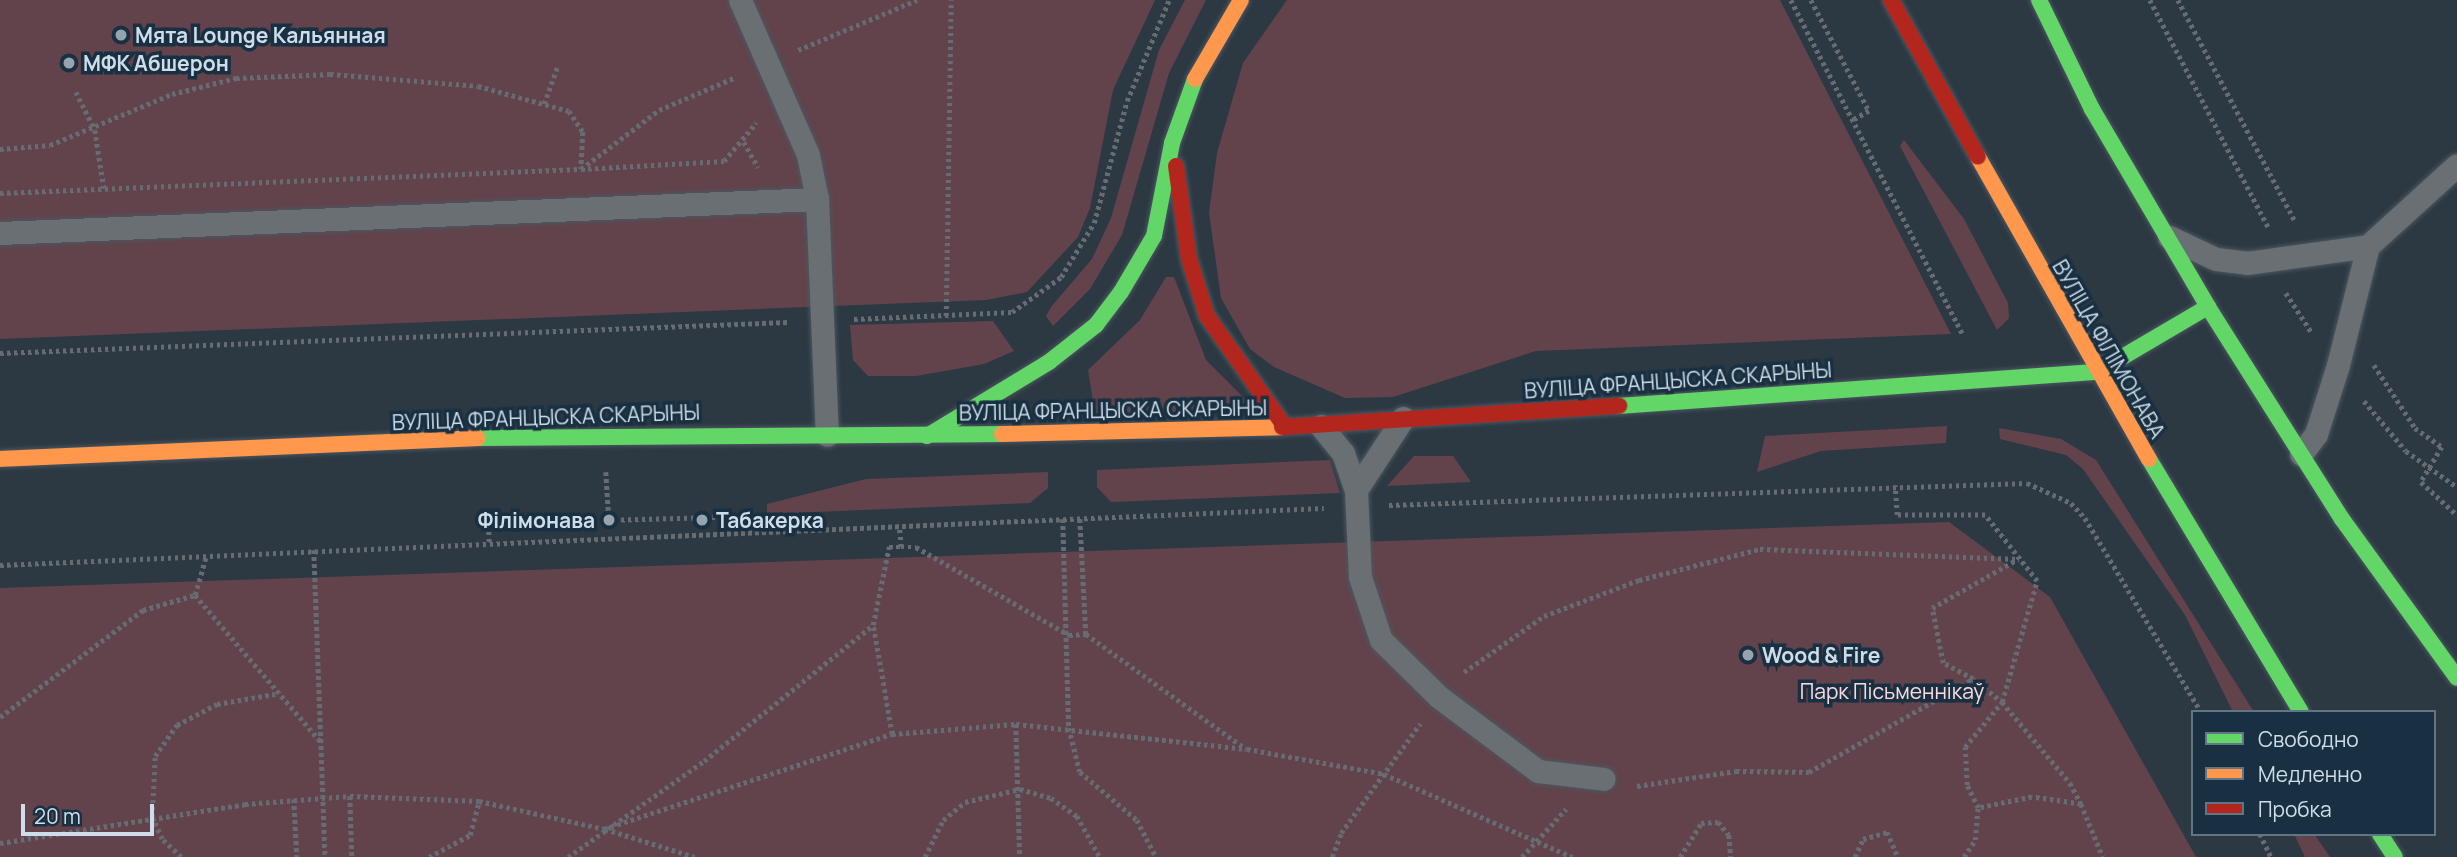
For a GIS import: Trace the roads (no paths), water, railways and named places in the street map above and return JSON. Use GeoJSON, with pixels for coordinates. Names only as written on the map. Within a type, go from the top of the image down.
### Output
{"type":"FeatureCollection","features":[{"type":"Feature","properties":{"kind":"main road"},"geometry":{"type":"LineString","coordinates":[[927,436],[1096,325],[1154,236],[1172,143],[1196,76],[1241,0]]}},
{"type":"Feature","properties":{"kind":"main road","name":"ВУЛІЦА ФІЛІМОНАВА"},"geometry":{"type":"LineString","coordinates":[[1892,0],[2097,372],[2300,710]]}},
{"type":"Feature","properties":{"kind":"main road"},"geometry":{"type":"LineString","coordinates":[[2039,0],[2163,234],[2208,307],[2301,454],[2457,678]]}},
{"type":"Feature","properties":{"kind":"main road"},"geometry":{"type":"LineString","coordinates":[[1172,143],[1195,288],[1222,342],[1264,389],[1285,427]]}},
{"type":"Feature","properties":{"kind":"main road","name":"ВУЛІЦА ФРАНЦЫСКА СКАРЫНЫ"},"geometry":{"type":"LineString","coordinates":[[0,459],[603,432],[927,436],[1321,426],[1403,418],[2097,372],[2208,307]]}},
{"type":"Feature","properties":{"kind":"main road"},"geometry":{"type":"LineString","coordinates":[[2381,836],[2395,857]]}},
{"type":"Feature","properties":{"kind":"lane"},"geometry":{"type":"LineString","coordinates":[[740,0],[808,155],[817,200],[827,435]]}},
{"type":"Feature","properties":{"kind":"lane"},"geometry":{"type":"LineString","coordinates":[[2163,234],[2216,259],[2247,264],[2368,246],[2457,165]]}},
{"type":"Feature","properties":{"kind":"lane"},"geometry":{"type":"LineString","coordinates":[[0,233],[817,200]]}},
{"type":"Feature","properties":{"kind":"lane"},"geometry":{"type":"LineString","coordinates":[[2301,454],[2315,433],[2349,327],[2368,246]]}},
{"type":"Feature","properties":{"kind":"lane"},"geometry":{"type":"LineString","coordinates":[[1356,490],[1403,418]]}},
{"type":"Feature","properties":{"kind":"lane"},"geometry":{"type":"LineString","coordinates":[[1321,426],[1343,453],[1356,490],[1360,578],[1373,623],[1393,654],[1439,697],[1538,771],[1604,779]]}},
{"type":"Feature","properties":{"kind":"place","name":"Мята Lounge Кальянная"},"geometry":{"type":"Point","coordinates":[121,35]}},
{"type":"Feature","properties":{"kind":"place","name":"МФК Абшерон"},"geometry":{"type":"Point","coordinates":[69,63]}},
{"type":"Feature","properties":{"kind":"place","name":"Філімонава"},"geometry":{"type":"Point","coordinates":[609,520]}},
{"type":"Feature","properties":{"kind":"place","name":"Табакерка"},"geometry":{"type":"Point","coordinates":[702,520]}},
{"type":"Feature","properties":{"kind":"place","name":"Wood & Fire"},"geometry":{"type":"Point","coordinates":[1748,655]}},
{"type":"Feature","properties":{"kind":"park label","name":"Парк Пісьменнікаў"},"geometry":{"type":"Point","coordinates":[1892,691]}}]}
